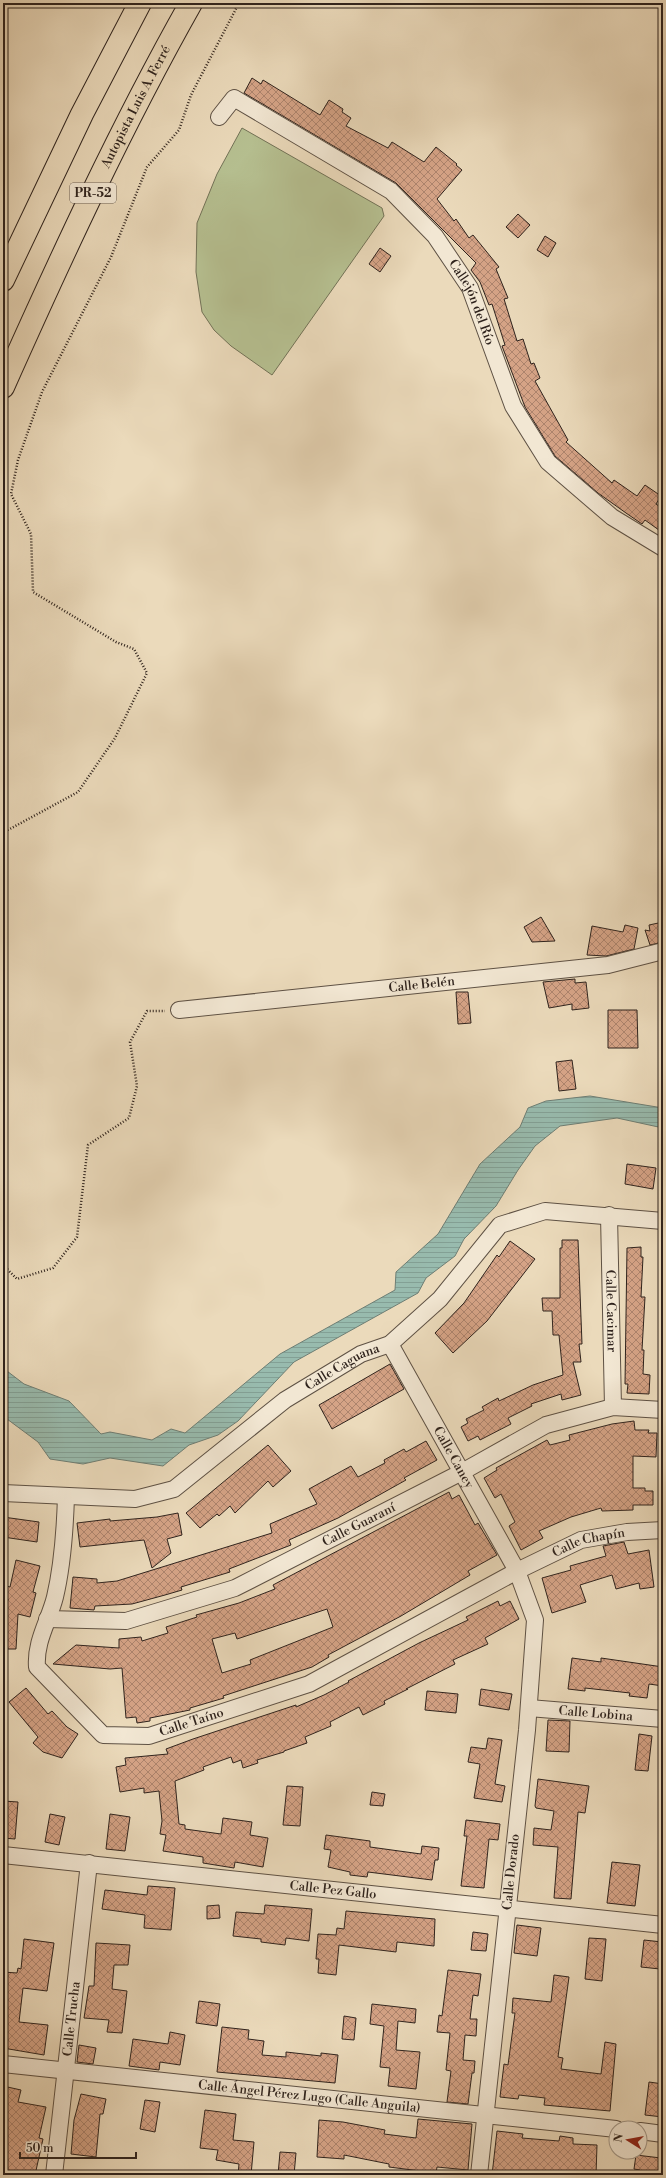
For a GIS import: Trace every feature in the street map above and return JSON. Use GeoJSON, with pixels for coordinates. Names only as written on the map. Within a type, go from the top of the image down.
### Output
{"type":"FeatureCollection","features":[{"type":"Feature","properties":{"kind":"highway","name":"PR-52"},"geometry":{"type":"LineString","coordinates":[[3,280],[82,114],[140,3]]}},
{"type":"Feature","properties":{"kind":"highway","name":"Autopista Luis A. Ferré"},"geometry":{"type":"LineString","coordinates":[[3,387],[54,273],[112,153],[191,3]]}},
{"type":"Feature","properties":{"kind":"street","name":"Callejón del Río"},"geometry":{"type":"LineString","coordinates":[[219,117],[234,98],[390,191],[435,236],[470,288],[513,406],[548,462],[612,517],[663,548]]}},
{"type":"Feature","properties":{"kind":"street","name":"Calle Belén"},"geometry":{"type":"LineString","coordinates":[[179,1010],[608,965],[663,951]]}},
{"type":"Feature","properties":{"kind":"street","name":"Calle Caguana"},"geometry":{"type":"LineString","coordinates":[[3,1492],[135,1500],[174,1489],[285,1400],[361,1354],[390,1344],[440,1299],[500,1224],[545,1211],[609,1215],[663,1221]]}},
{"type":"Feature","properties":{"kind":"street","name":"Calle Cacimar"},"geometry":{"type":"LineString","coordinates":[[609,1215],[613,1407]]}},
{"type":"Feature","properties":{"kind":"street","name":"Calle Caney"},"geometry":{"type":"LineString","coordinates":[[390,1344],[518,1571]]}},
{"type":"Feature","properties":{"kind":"street","name":"Calle Guaraní"},"geometry":{"type":"LineString","coordinates":[[47,1619],[126,1621],[234,1588],[462,1472],[546,1425],[613,1407],[663,1410]]}},
{"type":"Feature","properties":{"kind":"street","name":"Calle Taíno"},"geometry":{"type":"LineString","coordinates":[[66,1496],[64,1551],[55,1598],[41,1632],[36,1654],[37,1667],[46,1678],[104,1735],[149,1736],[309,1684],[518,1571]]}},
{"type":"Feature","properties":{"kind":"street","name":"Calle Chapín"},"geometry":{"type":"LineString","coordinates":[[518,1571],[581,1540],[627,1532],[663,1530]]}},
{"type":"Feature","properties":{"kind":"street","name":"Calle Dorado"},"geometry":{"type":"LineString","coordinates":[[479,2175],[529,1708],[535,1620],[518,1571]]}},
{"type":"Feature","properties":{"kind":"street","name":"Calle Lobina"},"geometry":{"type":"LineString","coordinates":[[529,1708],[663,1719]]}},
{"type":"Feature","properties":{"kind":"street","name":"Calle Pez Gallo"},"geometry":{"type":"LineString","coordinates":[[3,1854],[507,1907],[663,1925]]}},
{"type":"Feature","properties":{"kind":"street","name":"Calle Trucha"},"geometry":{"type":"LineString","coordinates":[[54,2175],[89,1863]]}},
{"type":"Feature","properties":{"kind":"street","name":"Calle Ángel Pérez Lugo (Calle Anguila)"},"geometry":{"type":"LineString","coordinates":[[3,2064],[608,2128]]}},
{"type":"Feature","properties":{"kind":"street"},"geometry":{"type":"LineString","coordinates":[[648,2132],[663,2134]]}},
{"type":"Feature","properties":{"kind":"path"},"geometry":{"type":"LineString","coordinates":[[3,838],[8,830],[78,792],[115,738],[147,673],[134,649],[116,642],[34,592],[31,534],[11,494],[18,460],[42,392],[111,257],[147,168],[179,130],[191,95],[239,3]]}},
{"type":"Feature","properties":{"kind":"path"},"geometry":{"type":"LineString","coordinates":[[3,1265],[17,1279],[53,1268],[77,1237],[88,1145],[129,1118],[138,1086],[130,1042],[147,1011],[179,1010]]}},
{"type":"Feature","properties":{"kind":"green space"},"geometry":{"type":"Polygon","coordinates":[[[242,128],[382,208],[384,216],[272,375],[231,346],[214,330],[202,312],[196,272],[197,223],[217,174],[242,128]]]}},
{"type":"Feature","properties":{"kind":"shaded area"},"geometry":{"type":"Polygon","coordinates":[[[590,1096],[663,1108],[663,1128],[617,1118],[560,1126],[535,1146],[496,1206],[464,1239],[455,1256],[426,1278],[418,1293],[294,1362],[238,1421],[218,1435],[189,1445],[163,1466],[110,1458],[83,1464],[50,1459],[38,1442],[3,1416],[3,1368],[24,1384],[69,1401],[101,1434],[110,1432],[152,1440],[171,1429],[185,1433],[280,1354],[395,1290],[396,1272],[438,1234],[480,1164],[520,1127],[528,1108],[546,1101],[590,1096]]]}},
{"type":"Feature","properties":{"kind":"building"},"geometry":{"type":"Polygon","coordinates":[[[252,78],[261,84],[263,80],[320,115],[329,100],[343,109],[342,112],[351,118],[346,126],[388,148],[392,142],[424,162],[436,147],[457,164],[456,165],[462,170],[437,199],[454,221],[456,219],[469,238],[473,235],[499,267],[496,269],[508,298],[504,299],[517,341],[523,339],[531,364],[534,363],[540,378],[535,381],[568,440],[566,442],[612,483],[614,480],[637,496],[645,485],[661,496],[656,504],[663,509],[663,533],[645,520],[642,524],[626,513],[598,493],[555,456],[525,407],[502,346],[505,345],[492,304],[489,305],[480,282],[471,270],[476,263],[396,183],[244,93],[252,78]]]}},
{"type":"Feature","properties":{"kind":"building"},"geometry":{"type":"Polygon","coordinates":[[[518,214],[530,225],[518,238],[506,227],[518,214]]]}},
{"type":"Feature","properties":{"kind":"building"},"geometry":{"type":"Polygon","coordinates":[[[545,236],[556,243],[548,257],[537,250],[545,236]]]}},
{"type":"Feature","properties":{"kind":"building"},"geometry":{"type":"Polygon","coordinates":[[[380,248],[391,256],[380,272],[369,264],[380,248]]]}},
{"type":"Feature","properties":{"kind":"building"},"geometry":{"type":"Polygon","coordinates":[[[541,917],[555,941],[532,942],[524,927],[541,917]]]}},
{"type":"Feature","properties":{"kind":"building"},"geometry":{"type":"Polygon","coordinates":[[[663,922],[663,942],[650,945],[645,930],[650,931],[649,925],[663,922]]]}},
{"type":"Feature","properties":{"kind":"building"},"geometry":{"type":"Polygon","coordinates":[[[625,925],[638,928],[634,949],[606,956],[587,955],[592,926],[623,932],[625,925]]]}},
{"type":"Feature","properties":{"kind":"building"},"geometry":{"type":"Polygon","coordinates":[[[575,979],[575,983],[586,982],[589,1008],[572,1010],[572,1004],[549,1008],[543,982],[575,979]]]}},
{"type":"Feature","properties":{"kind":"building"},"geometry":{"type":"Polygon","coordinates":[[[456,992],[468,992],[471,1023],[458,1024],[456,992]]]}},
{"type":"Feature","properties":{"kind":"building"},"geometry":{"type":"Polygon","coordinates":[[[608,1010],[637,1010],[638,1048],[608,1048],[608,1010]]]}},
{"type":"Feature","properties":{"kind":"building"},"geometry":{"type":"Polygon","coordinates":[[[572,1060],[576,1089],[559,1091],[556,1062],[572,1060]]]}},
{"type":"Feature","properties":{"kind":"building"},"geometry":{"type":"Polygon","coordinates":[[[627,1164],[656,1168],[653,1189],[625,1184],[627,1164]]]}},
{"type":"Feature","properties":{"kind":"building"},"geometry":{"type":"Polygon","coordinates":[[[562,1240],[578,1240],[582,1344],[579,1344],[581,1362],[573,1362],[581,1395],[562,1400],[561,1394],[531,1404],[532,1406],[508,1418],[511,1424],[480,1440],[478,1436],[468,1441],[461,1427],[468,1423],[466,1419],[484,1410],[482,1407],[498,1398],[499,1401],[533,1385],[563,1375],[559,1335],[553,1335],[552,1311],[543,1311],[542,1298],[560,1298],[560,1248],[562,1248],[562,1240]]]}},
{"type":"Feature","properties":{"kind":"building"},"geometry":{"type":"Polygon","coordinates":[[[510,1241],[535,1259],[487,1321],[453,1353],[435,1333],[464,1303],[497,1255],[499,1257],[510,1241]]]}},
{"type":"Feature","properties":{"kind":"building"},"geometry":{"type":"Polygon","coordinates":[[[641,1247],[641,1257],[643,1257],[641,1297],[645,1297],[642,1350],[644,1350],[643,1374],[650,1375],[649,1394],[627,1393],[628,1384],[625,1384],[627,1248],[641,1247]]]}},
{"type":"Feature","properties":{"kind":"building"},"geometry":{"type":"Polygon","coordinates":[[[390,1364],[404,1389],[332,1429],[319,1405],[390,1364]]]}},
{"type":"Feature","properties":{"kind":"building"},"geometry":{"type":"Polygon","coordinates":[[[634,1421],[635,1430],[649,1430],[648,1433],[657,1433],[656,1457],[633,1456],[633,1488],[645,1488],[645,1491],[653,1491],[653,1505],[633,1505],[633,1510],[602,1511],[601,1508],[571,1517],[539,1531],[543,1538],[521,1550],[509,1526],[515,1522],[501,1494],[495,1498],[484,1478],[497,1470],[496,1468],[547,1440],[550,1445],[570,1440],[569,1435],[612,1424],[634,1421]]]}},
{"type":"Feature","properties":{"kind":"building"},"geometry":{"type":"Polygon","coordinates":[[[426,1441],[437,1460],[404,1478],[406,1480],[338,1518],[289,1540],[291,1545],[229,1569],[230,1572],[181,1587],[182,1590],[165,1595],[132,1604],[95,1606],[94,1610],[70,1608],[73,1577],[97,1579],[97,1583],[117,1581],[272,1533],[270,1524],[317,1504],[309,1489],[351,1466],[358,1477],[385,1463],[384,1460],[404,1449],[406,1452],[426,1441]]]}},
{"type":"Feature","properties":{"kind":"building"},"geometry":{"type":"Polygon","coordinates":[[[268,1445],[291,1471],[273,1487],[268,1481],[235,1513],[230,1506],[219,1516],[217,1514],[200,1528],[186,1513],[268,1445]]]}},
{"type":"Feature","properties":{"kind":"building"},"geometry":{"type":"Polygon","coordinates":[[[449,1492],[452,1499],[459,1495],[475,1525],[478,1523],[497,1555],[468,1571],[470,1575],[401,1616],[328,1655],[329,1657],[312,1667],[223,1696],[224,1698],[190,1708],[190,1710],[150,1718],[150,1721],[137,1723],[136,1717],[126,1718],[122,1668],[110,1669],[53,1664],[76,1645],[119,1648],[119,1639],[141,1637],[142,1641],[168,1633],[166,1627],[197,1617],[196,1615],[239,1603],[275,1589],[273,1585],[449,1492]],[[327,1609],[237,1639],[235,1633],[212,1639],[222,1673],[251,1664],[250,1660],[333,1627],[327,1609]]]}},
{"type":"Feature","properties":{"kind":"building"},"geometry":{"type":"Polygon","coordinates":[[[178,1513],[182,1535],[167,1539],[171,1553],[152,1568],[144,1540],[80,1547],[77,1523],[110,1519],[110,1521],[157,1517],[178,1513]]]}},
{"type":"Feature","properties":{"kind":"building"},"geometry":{"type":"Polygon","coordinates":[[[3,1517],[39,1522],[37,1542],[3,1537],[3,1517]]]}},
{"type":"Feature","properties":{"kind":"building"},"geometry":{"type":"Polygon","coordinates":[[[624,1542],[628,1554],[649,1550],[654,1587],[640,1589],[639,1583],[616,1589],[612,1575],[580,1585],[586,1602],[552,1613],[542,1578],[571,1570],[570,1566],[606,1556],[603,1546],[624,1542]]]}},
{"type":"Feature","properties":{"kind":"building"},"geometry":{"type":"Polygon","coordinates":[[[16,1560],[40,1566],[33,1592],[36,1593],[30,1617],[18,1614],[16,1649],[3,1649],[3,1620],[8,1599],[3,1598],[3,1585],[10,1587],[16,1560]]]}},
{"type":"Feature","properties":{"kind":"building"},"geometry":{"type":"Polygon","coordinates":[[[498,1601],[500,1606],[510,1601],[519,1619],[485,1638],[488,1644],[453,1660],[455,1664],[384,1701],[385,1704],[363,1715],[359,1707],[330,1722],[331,1726],[305,1737],[307,1743],[257,1760],[258,1763],[243,1768],[241,1760],[233,1763],[231,1757],[203,1767],[204,1770],[175,1781],[179,1824],[185,1825],[185,1829],[221,1834],[223,1818],[252,1822],[250,1835],[268,1838],[263,1867],[235,1862],[234,1868],[203,1863],[203,1857],[163,1851],[166,1835],[160,1834],[162,1821],[159,1791],[144,1793],[144,1788],[120,1792],[116,1767],[126,1765],[125,1758],[168,1754],[166,1749],[193,1739],[296,1705],[296,1707],[324,1695],[419,1643],[468,1620],[466,1617],[498,1601]]]}},
{"type":"Feature","properties":{"kind":"building"},"geometry":{"type":"Polygon","coordinates":[[[572,1658],[601,1662],[601,1658],[663,1667],[663,1686],[649,1684],[647,1698],[629,1696],[630,1693],[585,1688],[585,1691],[568,1689],[572,1658]]]}},
{"type":"Feature","properties":{"kind":"building"},"geometry":{"type":"Polygon","coordinates":[[[26,1688],[48,1714],[52,1711],[67,1727],[78,1734],[62,1758],[43,1752],[33,1743],[38,1737],[9,1702],[26,1688]]]}},
{"type":"Feature","properties":{"kind":"building"},"geometry":{"type":"Polygon","coordinates":[[[481,1689],[512,1694],[509,1710],[479,1705],[481,1689]]]}},
{"type":"Feature","properties":{"kind":"building"},"geometry":{"type":"Polygon","coordinates":[[[427,1691],[458,1694],[456,1713],[425,1710],[427,1691]]]}},
{"type":"Feature","properties":{"kind":"building"},"geometry":{"type":"Polygon","coordinates":[[[548,1720],[570,1721],[569,1752],[546,1751],[548,1720]]]}},
{"type":"Feature","properties":{"kind":"building"},"geometry":{"type":"Polygon","coordinates":[[[639,1734],[652,1736],[648,1771],[635,1770],[639,1734]]]}},
{"type":"Feature","properties":{"kind":"building"},"geometry":{"type":"Polygon","coordinates":[[[488,1738],[502,1740],[495,1784],[505,1786],[502,1802],[474,1798],[480,1764],[468,1762],[471,1747],[486,1749],[488,1738]]]}},
{"type":"Feature","properties":{"kind":"building"},"geometry":{"type":"Polygon","coordinates":[[[538,1779],[589,1786],[585,1813],[578,1812],[571,1899],[554,1898],[558,1847],[533,1845],[534,1828],[551,1830],[554,1811],[536,1808],[535,1806],[538,1779]]]}},
{"type":"Feature","properties":{"kind":"building"},"geometry":{"type":"Polygon","coordinates":[[[287,1786],[303,1787],[300,1826],[283,1825],[287,1786]]]}},
{"type":"Feature","properties":{"kind":"building"},"geometry":{"type":"Polygon","coordinates":[[[372,1792],[385,1794],[383,1806],[370,1805],[372,1792]]]}},
{"type":"Feature","properties":{"kind":"building"},"geometry":{"type":"Polygon","coordinates":[[[3,1801],[18,1802],[15,1839],[3,1838],[3,1801]]]}},
{"type":"Feature","properties":{"kind":"building"},"geometry":{"type":"Polygon","coordinates":[[[50,1814],[65,1817],[59,1845],[45,1842],[50,1814]]]}},
{"type":"Feature","properties":{"kind":"building"},"geometry":{"type":"Polygon","coordinates":[[[110,1814],[130,1817],[125,1851],[106,1849],[110,1814]]]}},
{"type":"Feature","properties":{"kind":"building"},"geometry":{"type":"Polygon","coordinates":[[[466,1820],[500,1824],[498,1840],[489,1839],[484,1888],[461,1886],[467,1836],[464,1836],[466,1820]]]}},
{"type":"Feature","properties":{"kind":"building"},"geometry":{"type":"Polygon","coordinates":[[[326,1835],[370,1841],[370,1847],[421,1854],[422,1846],[439,1848],[438,1860],[435,1860],[432,1880],[368,1872],[367,1877],[350,1875],[350,1872],[328,1867],[331,1850],[324,1849],[326,1835]]]}},
{"type":"Feature","properties":{"kind":"building"},"geometry":{"type":"Polygon","coordinates":[[[612,1862],[640,1865],[635,1906],[607,1903],[612,1862]]]}},
{"type":"Feature","properties":{"kind":"building"},"geometry":{"type":"Polygon","coordinates":[[[148,1886],[175,1888],[171,1930],[144,1928],[145,1915],[102,1909],[105,1890],[147,1895],[148,1886]]]}},
{"type":"Feature","properties":{"kind":"building"},"geometry":{"type":"Polygon","coordinates":[[[219,1905],[220,1918],[207,1919],[207,1906],[219,1905]]]}},
{"type":"Feature","properties":{"kind":"building"},"geometry":{"type":"Polygon","coordinates":[[[265,1905],[312,1909],[309,1941],[286,1938],[285,1945],[261,1942],[261,1939],[233,1936],[236,1912],[264,1914],[265,1905]]]}},
{"type":"Feature","properties":{"kind":"building"},"geometry":{"type":"Polygon","coordinates":[[[346,1911],[435,1919],[434,1946],[397,1942],[396,1952],[339,1945],[336,1975],[318,1973],[319,1959],[316,1959],[318,1934],[336,1935],[337,1928],[344,1929],[346,1911]]]}},
{"type":"Feature","properties":{"kind":"building"},"geometry":{"type":"Polygon","coordinates":[[[517,1925],[541,1928],[537,1956],[514,1953],[517,1925]]]}},
{"type":"Feature","properties":{"kind":"building"},"geometry":{"type":"Polygon","coordinates":[[[473,1932],[488,1934],[486,1951],[471,1950],[473,1932]]]}},
{"type":"Feature","properties":{"kind":"building"},"geometry":{"type":"Polygon","coordinates":[[[589,1938],[606,1939],[602,1981],[585,1979],[589,1938]]]}},
{"type":"Feature","properties":{"kind":"building"},"geometry":{"type":"Polygon","coordinates":[[[24,1939],[54,1943],[47,1991],[23,1988],[19,2022],[48,2025],[44,2055],[3,2048],[3,1972],[17,1973],[18,1968],[21,1969],[24,1939]]]}},
{"type":"Feature","properties":{"kind":"building"},"geometry":{"type":"Polygon","coordinates":[[[644,1940],[662,1942],[660,1969],[641,1967],[644,1940]]]}},
{"type":"Feature","properties":{"kind":"building"},"geometry":{"type":"Polygon","coordinates":[[[96,1943],[130,1945],[128,1965],[114,1965],[112,1989],[127,1991],[122,2033],[107,2032],[109,2020],[84,2018],[89,1986],[94,1986],[96,1943]]]}},
{"type":"Feature","properties":{"kind":"building"},"geometry":{"type":"Polygon","coordinates":[[[448,1970],[481,1974],[478,1996],[473,1995],[470,2019],[477,2019],[476,2036],[465,2035],[463,2060],[475,2061],[468,2104],[447,2102],[451,2071],[446,2070],[450,2033],[437,2032],[439,2015],[442,2016],[448,1970]]]}},
{"type":"Feature","properties":{"kind":"building"},"geometry":{"type":"Polygon","coordinates":[[[554,1975],[569,1977],[558,2057],[563,2058],[561,2069],[601,2074],[605,2042],[616,2044],[610,2111],[544,2105],[545,2098],[519,2095],[518,2099],[500,2097],[504,2064],[508,2065],[515,2013],[512,2013],[513,1998],[551,2002],[554,1975]]]}},
{"type":"Feature","properties":{"kind":"building"},"geometry":{"type":"Polygon","coordinates":[[[199,2001],[220,2004],[217,2026],[196,2023],[199,2001]]]}},
{"type":"Feature","properties":{"kind":"building"},"geometry":{"type":"Polygon","coordinates":[[[372,2004],[416,2009],[415,2023],[398,2021],[396,2050],[420,2052],[416,2089],[388,2086],[390,2068],[380,2067],[384,2026],[370,2024],[372,2004]]]}},
{"type":"Feature","properties":{"kind":"building"},"geometry":{"type":"Polygon","coordinates":[[[344,2016],[356,2018],[354,2040],[342,2039],[344,2016]]]}},
{"type":"Feature","properties":{"kind":"building"},"geometry":{"type":"Polygon","coordinates":[[[222,2027],[249,2030],[248,2039],[264,2041],[262,2055],[286,2057],[286,2052],[321,2056],[321,2053],[338,2055],[335,2083],[217,2072],[222,2027]]]}},
{"type":"Feature","properties":{"kind":"building"},"geometry":{"type":"Polygon","coordinates":[[[170,2032],[185,2035],[180,2065],[160,2062],[159,2070],[129,2066],[133,2039],[168,2044],[170,2032]]]}},
{"type":"Feature","properties":{"kind":"building"},"geometry":{"type":"Polygon","coordinates":[[[79,2045],[96,2048],[93,2064],[77,2062],[79,2045]]]}},
{"type":"Feature","properties":{"kind":"building"},"geometry":{"type":"Polygon","coordinates":[[[649,2082],[663,2084],[663,2117],[645,2115],[649,2082]]]}},
{"type":"Feature","properties":{"kind":"building"},"geometry":{"type":"Polygon","coordinates":[[[3,2086],[21,2090],[18,2102],[46,2107],[39,2138],[43,2139],[35,2175],[3,2170],[3,2086]]]}},
{"type":"Feature","properties":{"kind":"building"},"geometry":{"type":"Polygon","coordinates":[[[81,2094],[106,2099],[103,2114],[100,2114],[96,2157],[71,2154],[74,2120],[81,2094]]]}},
{"type":"Feature","properties":{"kind":"building"},"geometry":{"type":"Polygon","coordinates":[[[145,2100],[160,2102],[155,2132],[140,2129],[145,2100]]]}},
{"type":"Feature","properties":{"kind":"building"},"geometry":{"type":"Polygon","coordinates":[[[205,2110],[236,2114],[233,2140],[254,2142],[251,2175],[238,2175],[239,2164],[216,2160],[218,2150],[200,2148],[205,2110]]]}},
{"type":"Feature","properties":{"kind":"building"},"geometry":{"type":"Polygon","coordinates":[[[418,2119],[472,2124],[468,2170],[437,2167],[436,2173],[389,2167],[389,2164],[344,2155],[344,2159],[317,2157],[319,2120],[343,2122],[385,2130],[384,2134],[416,2138],[418,2119]]]}},
{"type":"Feature","properties":{"kind":"building"},"geometry":{"type":"Polygon","coordinates":[[[497,2131],[523,2134],[522,2138],[559,2141],[560,2136],[573,2138],[573,2144],[597,2145],[596,2175],[492,2175],[497,2131]]]}},
{"type":"Feature","properties":{"kind":"building"},"geometry":{"type":"Polygon","coordinates":[[[280,2152],[296,2153],[294,2175],[278,2175],[280,2152]]]}},
{"type":"Feature","properties":{"kind":"building"},"geometry":{"type":"Polygon","coordinates":[[[648,2156],[661,2158],[658,2175],[639,2175],[640,2170],[634,2169],[635,2160],[648,2160],[648,2156]]]}}]}
